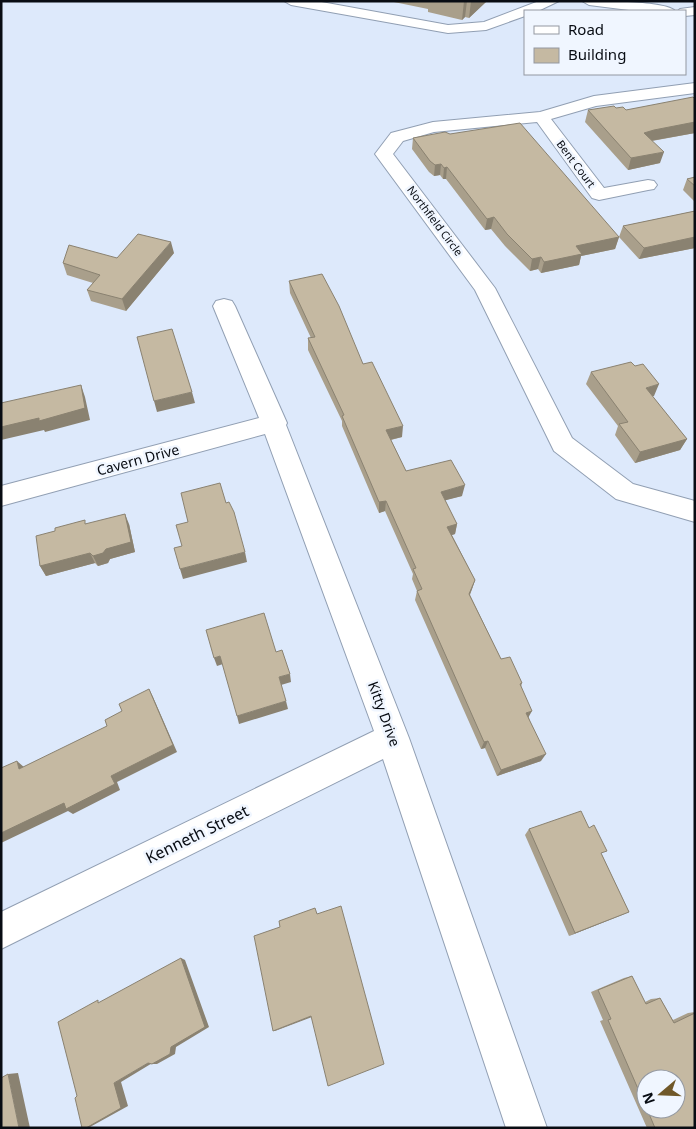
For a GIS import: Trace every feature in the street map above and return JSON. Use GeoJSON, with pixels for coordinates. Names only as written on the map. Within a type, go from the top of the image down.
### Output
{"type":"FeatureCollection","features":[{"type":"Feature","properties":{"kind":"street"},"geometry":{"type":"LineString","coordinates":[[291,1],[448,29],[486,26],[524,12]]}},
{"type":"Feature","properties":{"kind":"street"},"geometry":{"type":"LineString","coordinates":[[528,10],[552,1]]}},
{"type":"Feature","properties":{"kind":"street"},"geometry":{"type":"LineString","coordinates":[[589,1],[660,10]]}},
{"type":"Feature","properties":{"kind":"street","name":"Northfield Circle"},"geometry":{"type":"LineString","coordinates":[[695,88],[594,101],[541,117],[433,127],[397,137],[384,154],[485,288],[563,444],[625,492],[695,512]]}},
{"type":"Feature","properties":{"kind":"street","name":"Bent Court"},"geometry":{"type":"LineString","coordinates":[[541,117],[599,194],[648,185]]}},
{"type":"Feature","properties":{"kind":"street","name":"Kitty Drive"},"geometry":{"type":"LineString","coordinates":[[224,306],[275,423],[393,738],[527,1128]]}},
{"type":"Feature","properties":{"kind":"street","name":"Cavern Drive"},"geometry":{"type":"LineString","coordinates":[[1,496],[275,423]]}},
{"type":"Feature","properties":{"kind":"street","name":"Kenneth Street"},"geometry":{"type":"LineString","coordinates":[[1,931],[393,738]]}},
{"type":"Feature","properties":{"kind":"building"},"geometry":{"type":"Polygon","coordinates":[[[693,97],[695,99],[695,122],[644,133],[664,152],[631,158],[588,110],[614,106],[616,108],[623,107],[626,110],[693,97]]]}},
{"type":"Feature","properties":{"kind":"building"},"geometry":{"type":"Polygon","coordinates":[[[520,123],[619,237],[576,246],[582,254],[544,262],[541,257],[532,259],[507,234],[494,217],[487,219],[447,167],[444,168],[441,164],[435,165],[430,161],[413,138],[520,123]]]}},
{"type":"Feature","properties":{"kind":"building"},"geometry":{"type":"Polygon","coordinates":[[[695,177],[695,186],[687,179],[695,177]]]}},
{"type":"Feature","properties":{"kind":"building"},"geometry":{"type":"Polygon","coordinates":[[[695,211],[695,237],[644,248],[623,226],[695,211]]]}},
{"type":"Feature","properties":{"kind":"building"},"geometry":{"type":"Polygon","coordinates":[[[138,234],[171,242],[122,299],[87,290],[100,275],[63,263],[69,245],[117,258],[138,234]]]}},
{"type":"Feature","properties":{"kind":"building"},"geometry":{"type":"Polygon","coordinates":[[[322,274],[339,306],[363,364],[372,362],[403,426],[386,430],[406,471],[451,460],[465,485],[441,492],[457,524],[447,527],[475,580],[469,594],[501,659],[510,657],[532,711],[526,713],[546,754],[501,770],[488,741],[484,742],[417,591],[422,589],[413,569],[416,568],[386,501],[379,502],[342,416],[344,415],[308,338],[315,337],[289,281],[322,274]]]}},
{"type":"Feature","properties":{"kind":"building"},"geometry":{"type":"Polygon","coordinates":[[[172,329],[192,392],[154,401],[137,337],[172,329]]]}},
{"type":"Feature","properties":{"kind":"building"},"geometry":{"type":"Polygon","coordinates":[[[631,362],[635,366],[643,364],[659,384],[646,388],[687,439],[640,452],[619,424],[628,422],[591,372],[631,362]]]}},
{"type":"Feature","properties":{"kind":"building"},"geometry":{"type":"Polygon","coordinates":[[[81,385],[85,408],[39,421],[39,418],[1,427],[1,403],[81,385]]]}},
{"type":"Feature","properties":{"kind":"building"},"geometry":{"type":"Polygon","coordinates":[[[220,483],[226,503],[229,502],[234,512],[245,552],[180,569],[174,548],[182,546],[176,525],[188,522],[181,493],[220,483]]]}},
{"type":"Feature","properties":{"kind":"building"},"geometry":{"type":"Polygon","coordinates":[[[125,514],[131,542],[106,549],[103,553],[93,556],[90,553],[40,566],[36,536],[55,531],[55,528],[85,520],[85,524],[125,514]]]}},
{"type":"Feature","properties":{"kind":"building"},"geometry":{"type":"Polygon","coordinates":[[[264,613],[276,652],[282,650],[290,674],[279,677],[286,701],[237,716],[220,656],[214,658],[206,630],[264,613]]]}},
{"type":"Feature","properties":{"kind":"building"},"geometry":{"type":"Polygon","coordinates":[[[149,689],[173,745],[111,776],[115,784],[66,809],[64,803],[1,833],[1,768],[17,761],[19,769],[107,726],[105,720],[122,711],[119,704],[149,689]]]}},
{"type":"Feature","properties":{"kind":"building"},"geometry":{"type":"Polygon","coordinates":[[[581,811],[589,828],[594,825],[607,851],[601,853],[629,912],[575,933],[529,829],[581,811]]]}},
{"type":"Feature","properties":{"kind":"building"},"geometry":{"type":"Polygon","coordinates":[[[341,906],[384,1064],[328,1086],[311,1016],[273,1031],[254,936],[280,927],[279,921],[315,908],[317,914],[341,906]]]}},
{"type":"Feature","properties":{"kind":"building"},"geometry":{"type":"Polygon","coordinates":[[[181,958],[205,1027],[171,1047],[170,1054],[152,1064],[148,1063],[114,1083],[121,1108],[86,1128],[82,1128],[75,1098],[77,1096],[58,1022],[98,1000],[98,1003],[181,958]]]}},
{"type":"Feature","properties":{"kind":"building"},"geometry":{"type":"Polygon","coordinates":[[[632,976],[646,1004],[660,998],[674,1023],[695,1013],[695,1126],[692,1128],[655,1128],[651,1119],[686,1119],[686,1069],[636,1069],[636,1084],[608,1020],[611,1019],[598,990],[632,976]]]}},
{"type":"Feature","properties":{"kind":"building"},"geometry":{"type":"Polygon","coordinates":[[[8,1074],[19,1128],[1,1128],[1,1078],[8,1074]]]}}]}
